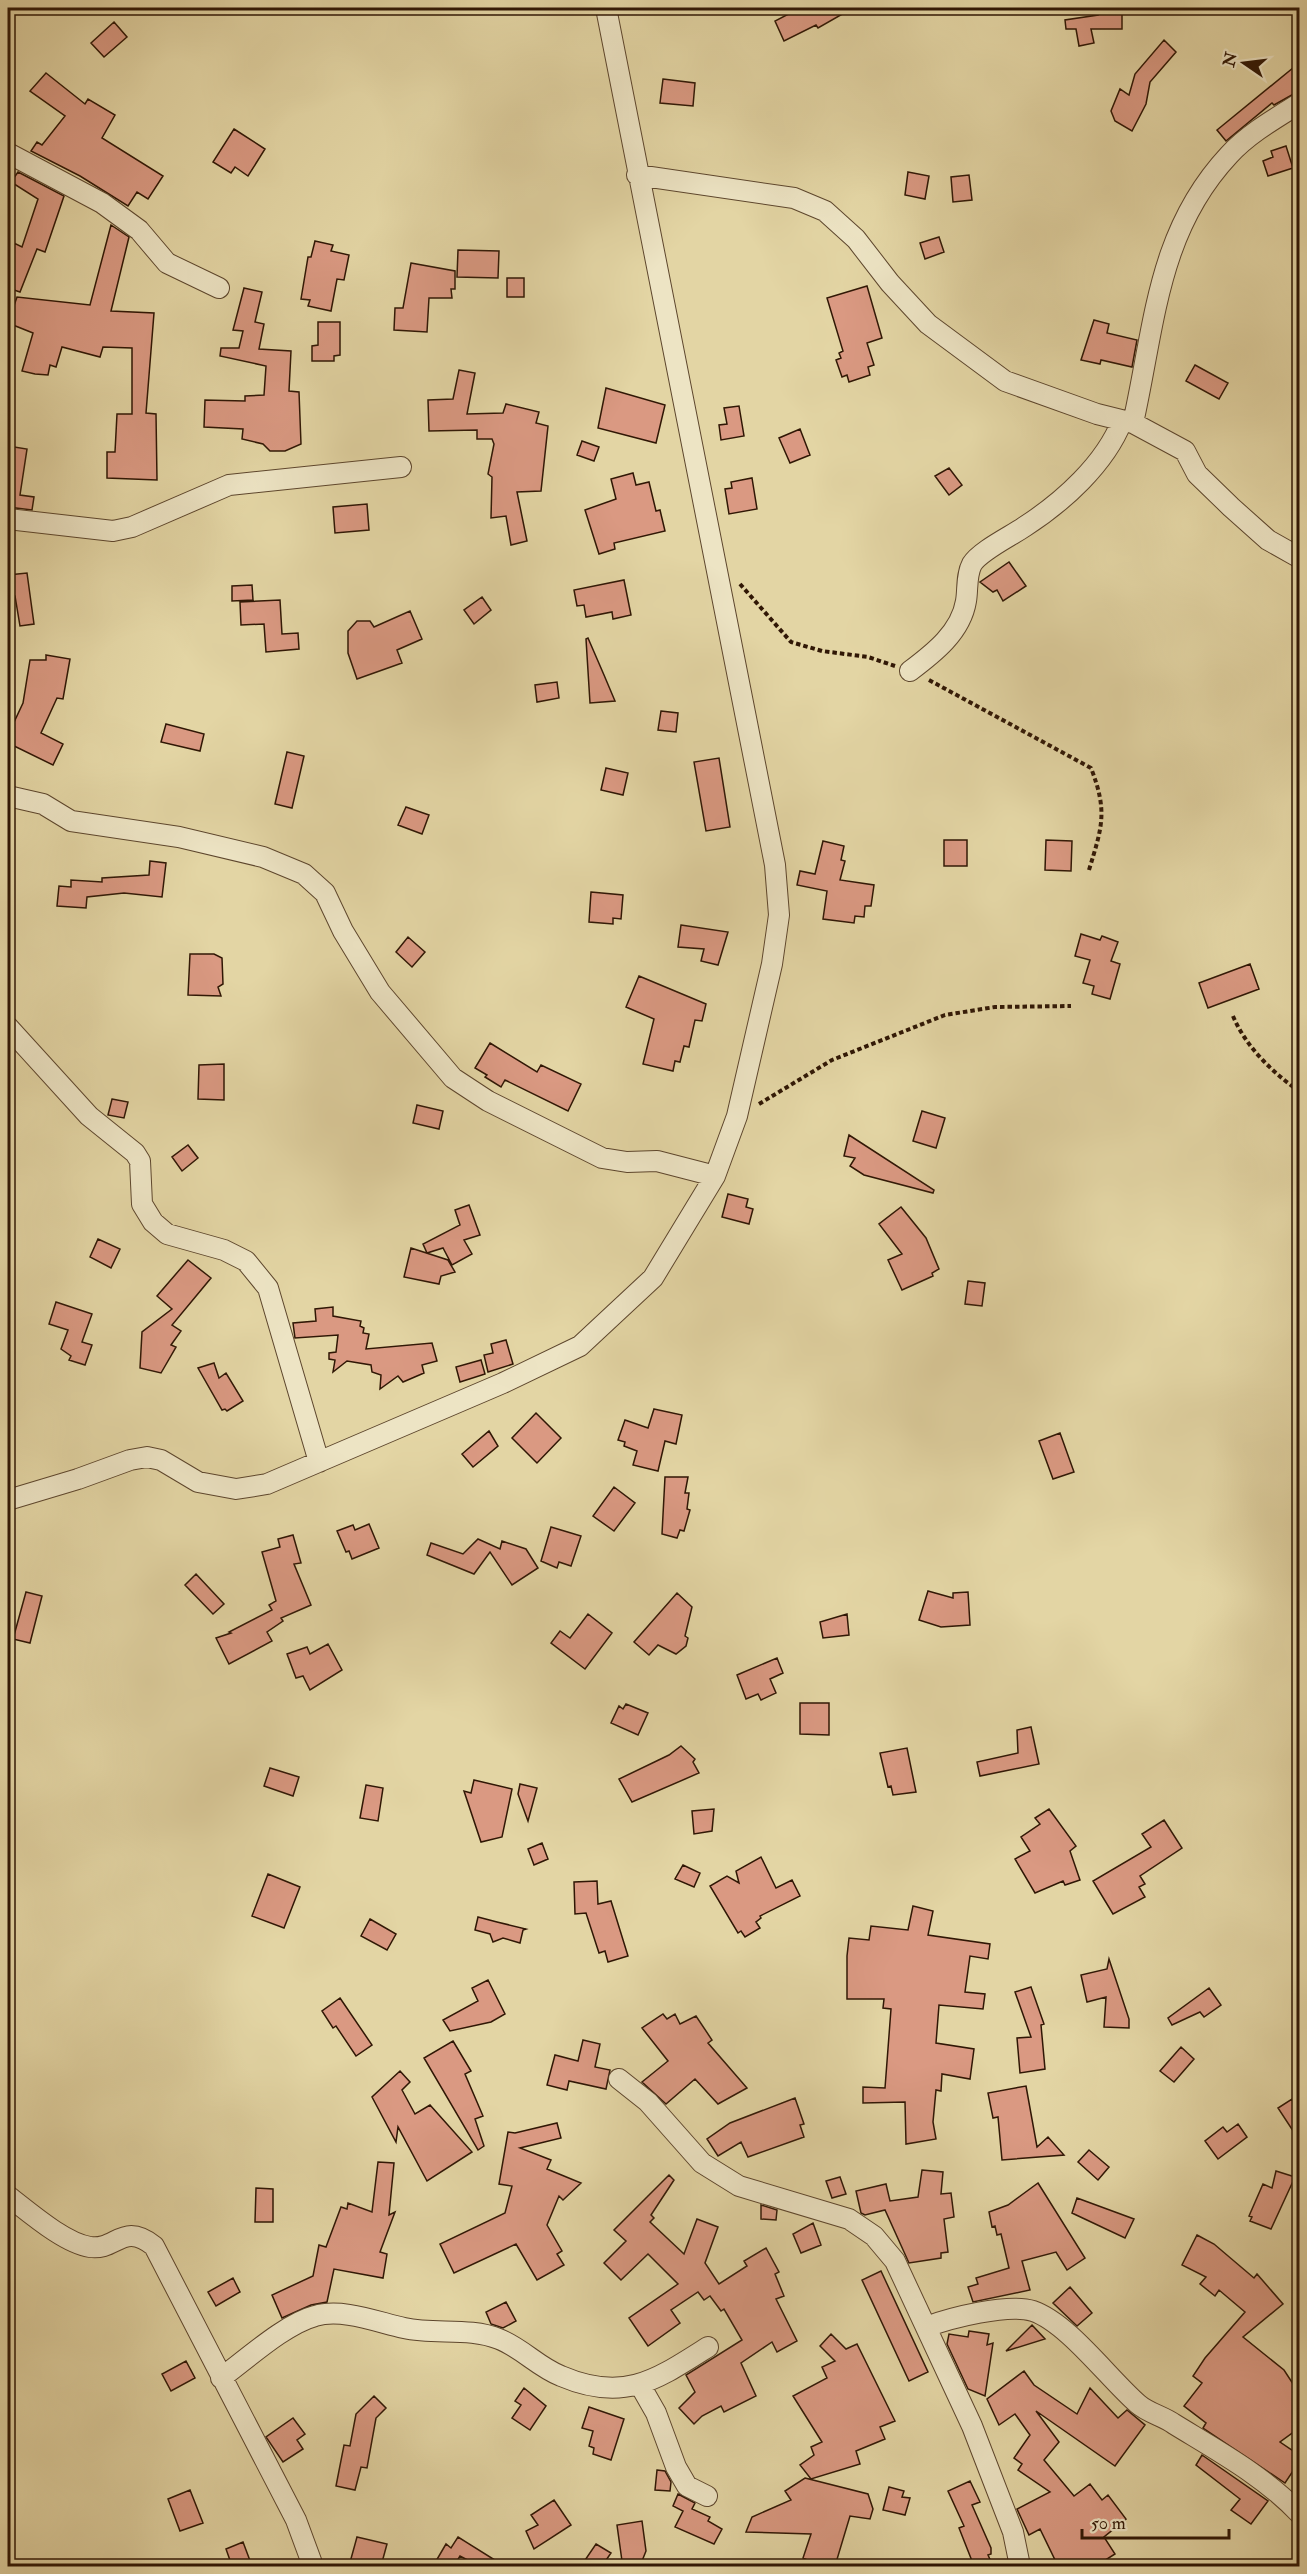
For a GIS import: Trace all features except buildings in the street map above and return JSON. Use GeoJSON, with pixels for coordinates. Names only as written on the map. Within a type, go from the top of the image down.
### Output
{"type":"FeatureCollection","features":[{"type":"Feature","properties":{"kind":"street"},"geometry":{"type":"LineString","coordinates":[[8,1500],[78,1479],[130,1460],[147,1457],[161,1460],[198,1482],[236,1489],[267,1484],[503,1383],[580,1346],[653,1278],[715,1176],[737,1116],[775,945],[779,915],[775,866],[637,175],[606,8]]}},
{"type":"Feature","properties":{"kind":"street"},"geometry":{"type":"LineString","coordinates":[[910,671],[937,650],[957,626],[966,603],[971,565],[980,556],[1038,518],[1087,474],[1128,422],[1162,277],[1186,213],[1230,153],[1299,103]]}},
{"type":"Feature","properties":{"kind":"street"},"geometry":{"type":"LineString","coordinates":[[8,153],[102,203],[140,230],[167,263],[219,288]]}},
{"type":"Feature","properties":{"kind":"street"},"geometry":{"type":"LineString","coordinates":[[637,175],[794,198],[825,211],[856,239],[890,283],[928,324],[1005,381],[1128,422],[1185,451],[1197,474],[1231,507],[1268,540],[1299,558]]}},
{"type":"Feature","properties":{"kind":"street"},"geometry":{"type":"LineString","coordinates":[[8,519],[113,531],[132,527],[230,485],[401,467]]}},
{"type":"Feature","properties":{"kind":"street"},"geometry":{"type":"LineString","coordinates":[[8,796],[42,804],[71,821],[179,837],[263,857],[304,874],[325,893],[343,931],[380,992],[453,1078],[488,1101],[602,1158],[627,1162],[657,1161],[715,1176]]}},
{"type":"Feature","properties":{"kind":"street"},"geometry":{"type":"LineString","coordinates":[[8,1027],[89,1116],[135,1153],[140,1161],[142,1204],[153,1222],[167,1234],[224,1250],[246,1261],[268,1288],[319,1462]]}},
{"type":"Feature","properties":{"kind":"street"},"geometry":{"type":"LineString","coordinates":[[619,2079],[648,2102],[702,2163],[720,2175],[739,2186],[849,2219],[874,2236],[895,2261],[972,2426],[1013,2532],[1020,2566]]}},
{"type":"Feature","properties":{"kind":"street"},"geometry":{"type":"LineString","coordinates":[[8,2196],[74,2243],[93,2248],[132,2234],[145,2238],[154,2246],[221,2379],[297,2520],[313,2566]]}},
{"type":"Feature","properties":{"kind":"street"},"geometry":{"type":"LineString","coordinates":[[926,2327],[956,2316],[1007,2310],[1030,2310],[1045,2316],[1067,2334],[1140,2406],[1170,2421],[1257,2475],[1299,2514]]}},
{"type":"Feature","properties":{"kind":"street"},"geometry":{"type":"LineString","coordinates":[[221,2379],[290,2325],[317,2315],[367,2319],[407,2329],[475,2333],[498,2338],[561,2376],[588,2384],[630,2388],[657,2379],[708,2347]]}},
{"type":"Feature","properties":{"kind":"street"},"geometry":{"type":"LineString","coordinates":[[640,2385],[656,2413],[676,2468],[687,2486],[707,2496]]}},
{"type":"Feature","properties":{"kind":"path"},"geometry":{"type":"LineString","coordinates":[[733,576],[791,642],[822,651],[868,657],[910,671],[1091,768],[1101,795],[1102,827],[1089,870]]}},
{"type":"Feature","properties":{"kind":"path"},"geometry":{"type":"LineString","coordinates":[[737,1116],[832,1060],[945,1015],[995,1007],[1071,1006]]}},
{"type":"Feature","properties":{"kind":"path"},"geometry":{"type":"LineString","coordinates":[[1233,1016],[1242,1036],[1267,1064],[1299,1092]]}}]}
